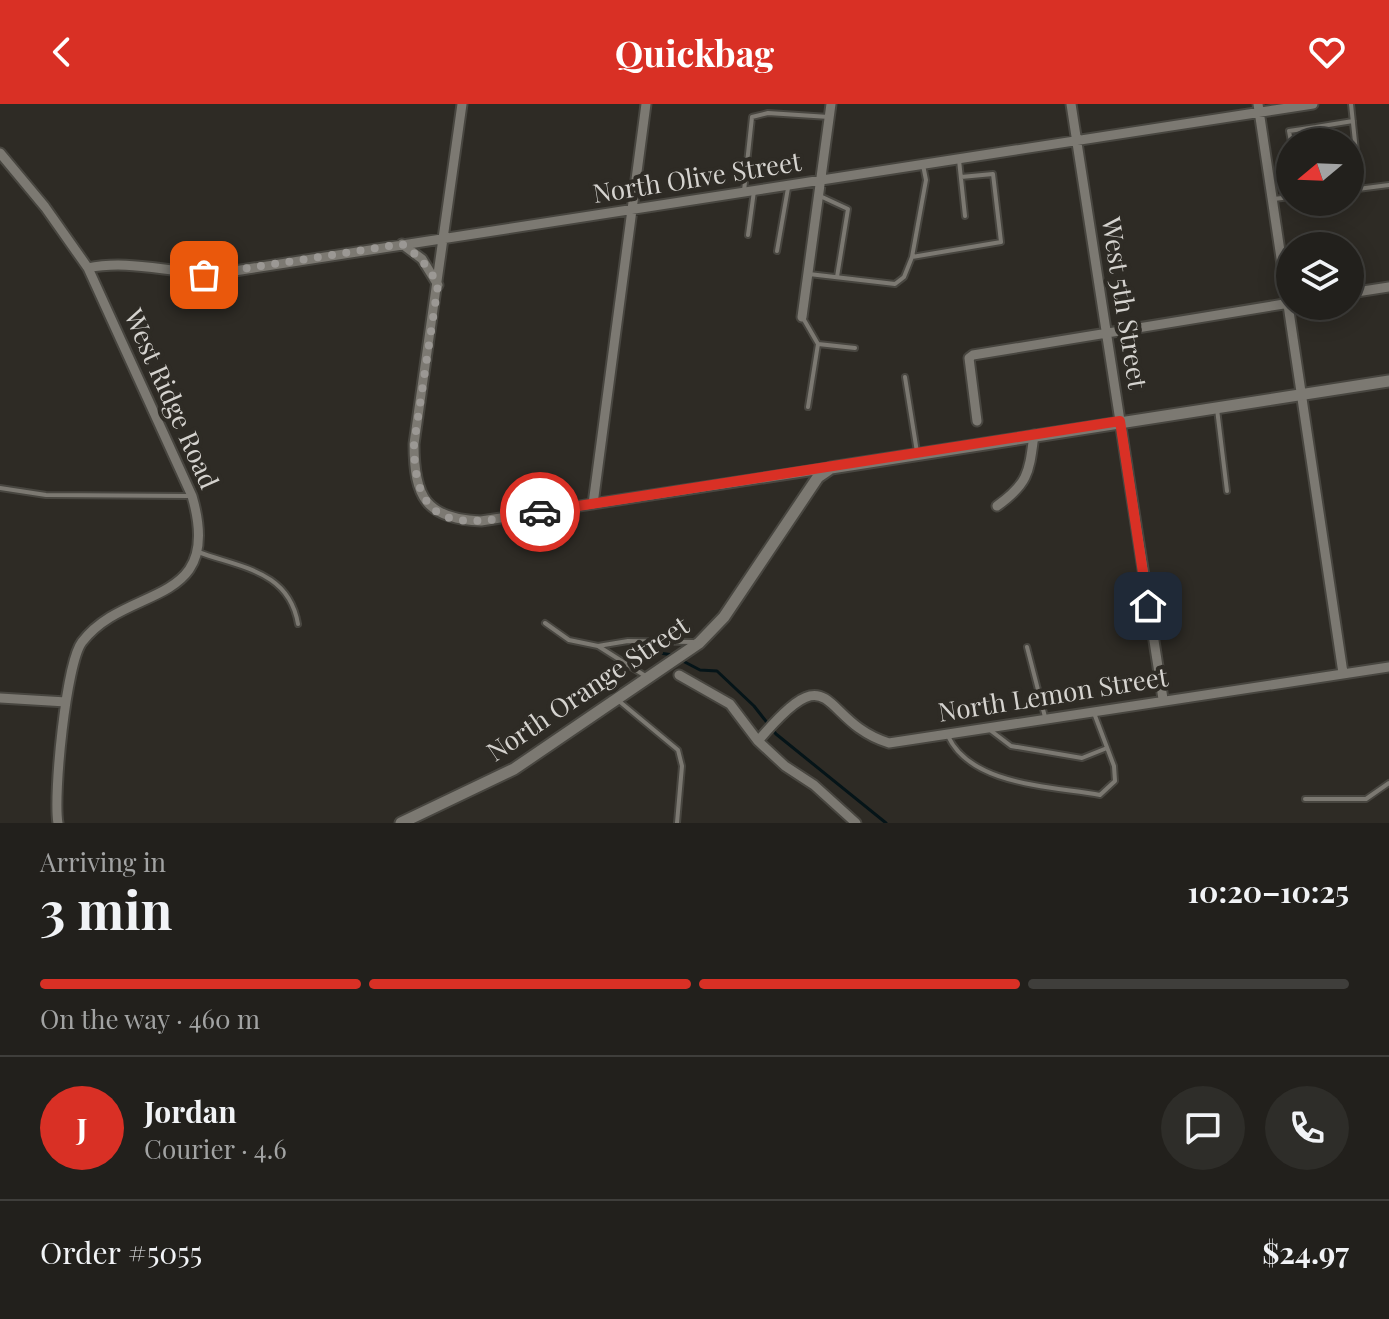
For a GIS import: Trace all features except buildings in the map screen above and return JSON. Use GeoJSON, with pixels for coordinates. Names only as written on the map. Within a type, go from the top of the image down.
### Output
{"type":"FeatureCollection","features":[{"type":"Feature","properties":{"kind":"street"},"geometry":{"type":"LineString","coordinates":[[462,104],[414,444],[414,469],[422,496],[436,513],[457,520],[481,521],[1389,381]]}},
{"type":"Feature","properties":{"kind":"street"},"geometry":{"type":"LineString","coordinates":[[593,504],[646,104]]}},
{"type":"Feature","properties":{"kind":"street"},"geometry":{"type":"LineString","coordinates":[[802,317],[831,104]]}},
{"type":"Feature","properties":{"kind":"street","name":"West 5th Street"},"geometry":{"type":"LineString","coordinates":[[1071,104],[1163,699]]}},
{"type":"Feature","properties":{"kind":"street","name":"North Olive Street"},"geometry":{"type":"LineString","coordinates":[[88,268],[115,264],[204,275],[1077,142],[1258,108],[1313,104]]}},
{"type":"Feature","properties":{"kind":"street"},"geometry":{"type":"LineString","coordinates":[[1258,108],[1277,232]]}},
{"type":"Feature","properties":{"kind":"street","name":"West Ridge Road"},"geometry":{"type":"LineString","coordinates":[[0,153],[45,207],[88,268],[192,496],[200,527],[198,552]]}},
{"type":"Feature","properties":{"kind":"street"},"geometry":{"type":"LineString","coordinates":[[402,244],[422,259],[438,285]]}},
{"type":"Feature","properties":{"kind":"street"},"geometry":{"type":"LineString","coordinates":[[1364,291],[1389,287]]}},
{"type":"Feature","properties":{"kind":"street"},"geometry":{"type":"LineString","coordinates":[[977,421],[969,358],[973,355],[1276,305]]}},
{"type":"Feature","properties":{"kind":"street"},"geometry":{"type":"LineString","coordinates":[[1291,320],[1343,673]]}},
{"type":"Feature","properties":{"kind":"street"},"geometry":{"type":"LineString","coordinates":[[997,506],[1016,492],[1028,475],[1034,435]]}},
{"type":"Feature","properties":{"kind":"street","name":"North Orange Street"},"geometry":{"type":"LineString","coordinates":[[401,823],[514,769],[699,643],[724,617],[818,477],[831,468]]}},
{"type":"Feature","properties":{"kind":"street"},"geometry":{"type":"LineString","coordinates":[[58,823],[66,702],[73,656],[93,630],[172,587],[198,552]]}},
{"type":"Feature","properties":{"kind":"street","name":"North Lemon Street"},"geometry":{"type":"LineString","coordinates":[[758,741],[795,701],[818,694],[877,739],[889,743],[1389,667]]}},
{"type":"Feature","properties":{"kind":"street"},"geometry":{"type":"LineString","coordinates":[[679,675],[730,704],[758,741],[856,823]]}},
{"type":"Feature","properties":{"kind":"street"},"geometry":{"type":"LineString","coordinates":[[0,698],[66,702]]}},
{"type":"Feature","properties":{"kind":"lane"},"geometry":{"type":"LineString","coordinates":[[1351,104],[1354,128]]}},
{"type":"Feature","properties":{"kind":"lane"},"geometry":{"type":"LineString","coordinates":[[748,235],[752,117],[768,113],[830,117]]}},
{"type":"Feature","properties":{"kind":"lane"},"geometry":{"type":"LineString","coordinates":[[1309,128],[1353,121]]}},
{"type":"Feature","properties":{"kind":"lane"},"geometry":{"type":"LineString","coordinates":[[959,160],[965,216]]}},
{"type":"Feature","properties":{"kind":"lane"},"geometry":{"type":"LineString","coordinates":[[809,274],[895,284],[904,277],[912,257],[926,180],[923,165]]}},
{"type":"Feature","properties":{"kind":"lane"},"geometry":{"type":"LineString","coordinates":[[912,257],[1001,242],[993,174],[961,177]]}},
{"type":"Feature","properties":{"kind":"lane"},"geometry":{"type":"LineString","coordinates":[[1364,188],[1389,185]]}},
{"type":"Feature","properties":{"kind":"lane"},"geometry":{"type":"LineString","coordinates":[[777,251],[788,186]]}},
{"type":"Feature","properties":{"kind":"lane"},"geometry":{"type":"LineString","coordinates":[[820,196],[848,209],[837,277]]}},
{"type":"Feature","properties":{"kind":"lane"},"geometry":{"type":"LineString","coordinates":[[1272,199],[1276,199]]}},
{"type":"Feature","properties":{"kind":"lane"},"geometry":{"type":"LineString","coordinates":[[802,317],[818,344],[808,407]]}},
{"type":"Feature","properties":{"kind":"lane"},"geometry":{"type":"LineString","coordinates":[[818,344],[855,348]]}},
{"type":"Feature","properties":{"kind":"lane"},"geometry":{"type":"LineString","coordinates":[[905,377],[917,454]]}},
{"type":"Feature","properties":{"kind":"lane"},"geometry":{"type":"LineString","coordinates":[[1217,407],[1227,491]]}},
{"type":"Feature","properties":{"kind":"lane"},"geometry":{"type":"LineString","coordinates":[[0,488],[46,495],[192,496]]}},
{"type":"Feature","properties":{"kind":"lane"},"geometry":{"type":"LineString","coordinates":[[198,552],[276,580],[288,592],[298,624]]}},
{"type":"Feature","properties":{"kind":"lane"},"geometry":{"type":"LineString","coordinates":[[545,623],[569,640],[598,646],[628,641],[699,643]]}},
{"type":"Feature","properties":{"kind":"lane"},"geometry":{"type":"LineString","coordinates":[[598,646],[648,679]]}},
{"type":"Feature","properties":{"kind":"lane"},"geometry":{"type":"LineString","coordinates":[[1027,647],[1046,719]]}},
{"type":"Feature","properties":{"kind":"lane"},"geometry":{"type":"LineString","coordinates":[[617,699],[678,750],[682,766],[677,823]]}},
{"type":"Feature","properties":{"kind":"lane"},"geometry":{"type":"LineString","coordinates":[[948,736],[955,750],[971,764],[1019,781],[1100,795],[1115,781],[1093,711]]}},
{"type":"Feature","properties":{"kind":"lane"},"geometry":{"type":"LineString","coordinates":[[989,729],[1011,746],[1067,756],[1082,758],[1107,748]]}},
{"type":"Feature","properties":{"kind":"lane"},"geometry":{"type":"LineString","coordinates":[[1305,799],[1366,799],[1389,783]]}},
{"type":"Feature","properties":{"kind":"waterway"},"geometry":{"type":"LineString","coordinates":[[633,649],[673,655]]}},
{"type":"Feature","properties":{"kind":"waterway"},"geometry":{"type":"LineString","coordinates":[[679,659],[700,670],[717,671],[754,706],[776,734],[886,823]]}},
{"type":"Feature","properties":{"kind":"way so far"},"geometry":{"type":"LineString","coordinates":[[204,275],[402,244],[414,252],[429,267],[438,285],[414,444],[414,469],[422,496],[436,513],[457,520],[481,521],[540,512]]}},
{"type":"Feature","properties":{"kind":"route"},"geometry":{"type":"LineString","coordinates":[[540,512],[1120,421],[1148,606]]}}]}
